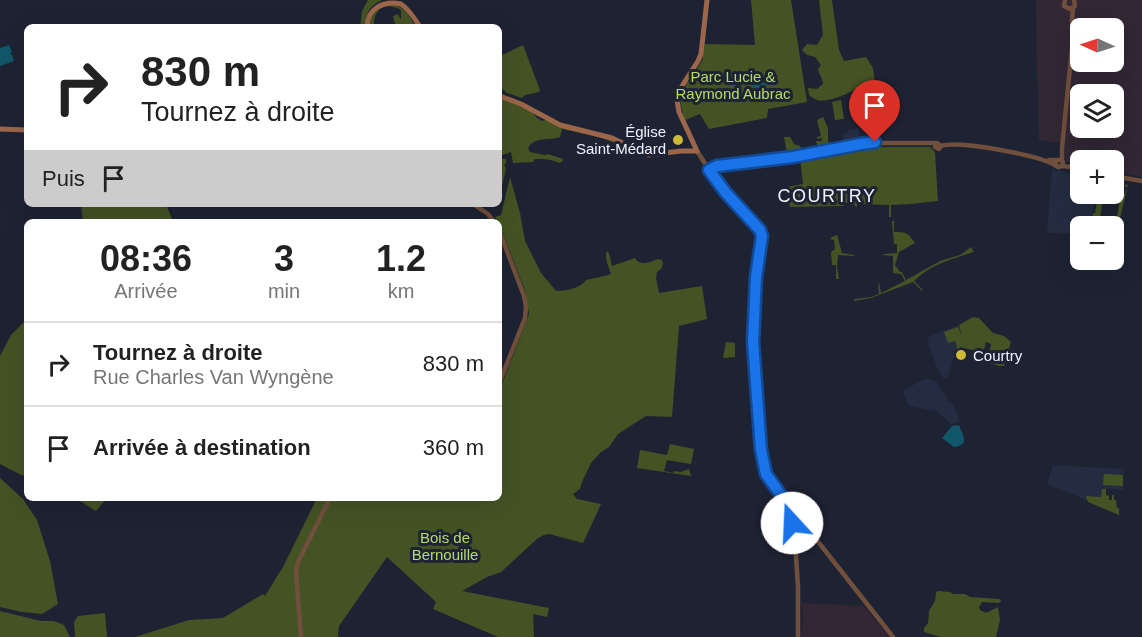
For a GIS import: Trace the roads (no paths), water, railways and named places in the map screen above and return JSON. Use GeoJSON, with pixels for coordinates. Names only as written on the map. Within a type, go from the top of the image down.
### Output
{"type":"FeatureCollection","features":[{"type":"Feature","properties":{"kind":"main road"},"geometry":{"type":"LineString","coordinates":[[502,97],[521,104],[553,122],[606,136],[647,155],[696,148],[679,112],[678,100],[682,86],[701,54],[707,0]]}},
{"type":"Feature","properties":{"kind":"main road"},"geometry":{"type":"LineString","coordinates":[[367,24],[371,11],[380,3],[389,1],[400,3],[405,7],[418,24]]}},
{"type":"Feature","properties":{"kind":"main road"},"geometry":{"type":"LineString","coordinates":[[0,129],[24,130]]}},
{"type":"Feature","properties":{"kind":"street"},"geometry":{"type":"LineString","coordinates":[[1065,0],[1064,5],[1070,18]]}},
{"type":"Feature","properties":{"kind":"street"},"geometry":{"type":"LineString","coordinates":[[1073,18],[1074,0]]}},
{"type":"Feature","properties":{"kind":"street"},"geometry":{"type":"LineString","coordinates":[[1067,9],[1074,8]]}},
{"type":"Feature","properties":{"kind":"street"},"geometry":{"type":"LineString","coordinates":[[1059,162],[1070,67]]}},
{"type":"Feature","properties":{"kind":"street"},"geometry":{"type":"LineString","coordinates":[[709,170],[717,166],[793,157],[867,143],[928,143],[938,146],[953,144],[980,147],[1070,166]]}},
{"type":"Feature","properties":{"kind":"street"},"geometry":{"type":"LineString","coordinates":[[696,148],[726,193],[760,230],[762,236],[756,277],[753,342],[761,450],[766,474],[786,500],[809,516],[808,524],[812,534],[893,637]]}},
{"type":"Feature","properties":{"kind":"street"},"geometry":{"type":"LineString","coordinates":[[1124,178],[1142,181]]}},
{"type":"Feature","properties":{"kind":"street"},"geometry":{"type":"LineString","coordinates":[[478,207],[492,219]]}},
{"type":"Feature","properties":{"kind":"street"},"geometry":{"type":"LineString","coordinates":[[502,238],[526,307],[525,318],[502,376]]}},
{"type":"Feature","properties":{"kind":"street"},"geometry":{"type":"LineString","coordinates":[[786,500],[793,514],[801,618],[799,637]]}},
{"type":"Feature","properties":{"kind":"street"},"geometry":{"type":"LineString","coordinates":[[301,637],[296,572],[298,561],[328,501]]}},
{"type":"Feature","properties":{"kind":"street"},"geometry":{"type":"LineString","coordinates":[[793,514],[800,511]]}},
{"type":"Feature","properties":{"kind":"street"},"geometry":{"type":"LineString","coordinates":[[795,540],[796,535],[808,524]]}},
{"type":"Feature","properties":{"kind":"street"},"geometry":{"type":"LineString","coordinates":[[794,525],[812,534]]}},
{"type":"Feature","properties":{"kind":"place","name":"Église Saint-Médard"},"geometry":{"type":"Point","coordinates":[678,140]}},
{"type":"Feature","properties":{"kind":"place","name":"Courtry"},"geometry":{"type":"Point","coordinates":[961,355]}},
{"type":"Feature","properties":{"kind":"district","name":"COURTRY"},"geometry":{"type":"Point","coordinates":[827,196]}},
{"type":"Feature","properties":{"kind":"park label","name":"Parc Lucie & Raymond Aubrac"},"geometry":{"type":"Point","coordinates":[733,84]}},
{"type":"Feature","properties":{"kind":"park label","name":"Bois de Bernouille"},"geometry":{"type":"Point","coordinates":[445,546]}}]}
